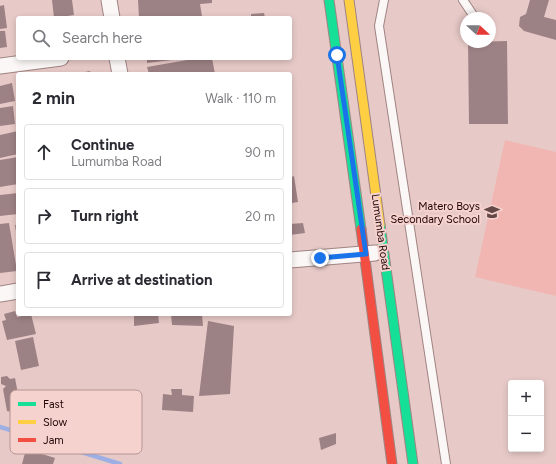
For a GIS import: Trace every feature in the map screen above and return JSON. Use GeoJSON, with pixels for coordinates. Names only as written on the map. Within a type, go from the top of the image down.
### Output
{"type":"FeatureCollection","features":[{"type":"Feature","properties":{"kind":"main road","name":"Lumumba Road"},"geometry":{"type":"LineString","coordinates":[[329,0],[366,254],[392,464]]}},
{"type":"Feature","properties":{"kind":"main road","name":"Lumumba Road"},"geometry":{"type":"LineString","coordinates":[[349,0],[413,464]]}},
{"type":"Feature","properties":{"kind":"street"},"geometry":{"type":"LineString","coordinates":[[109,0],[112,16]]}},
{"type":"Feature","properties":{"kind":"street"},"geometry":{"type":"LineString","coordinates":[[0,66],[46,60]]}},
{"type":"Feature","properties":{"kind":"street"},"geometry":{"type":"LineString","coordinates":[[117,60],[120,72]]}},
{"type":"Feature","properties":{"kind":"street"},"geometry":{"type":"LineString","coordinates":[[292,260],[384,252]]}},
{"type":"Feature","properties":{"kind":"street"},"geometry":{"type":"LineString","coordinates":[[0,294],[16,291]]}},
{"type":"Feature","properties":{"kind":"lane"},"geometry":{"type":"LineString","coordinates":[[384,0],[379,26],[446,464]]}},
{"type":"Feature","properties":{"kind":"lane"},"geometry":{"type":"LineString","coordinates":[[463,0],[470,12]]}},
{"type":"Feature","properties":{"kind":"shaded area"},"geometry":{"type":"Polygon","coordinates":[[[505,140],[556,152],[556,296],[475,277],[505,140]]]}},
{"type":"Feature","properties":{"kind":"building"},"geometry":{"type":"Polygon","coordinates":[[[52,0],[72,0],[74,15],[54,16],[52,0]]]}},
{"type":"Feature","properties":{"kind":"building"},"geometry":{"type":"Polygon","coordinates":[[[138,0],[212,0],[212,3],[200,4],[202,16],[139,16],[138,0]]]}},
{"type":"Feature","properties":{"kind":"building"},"geometry":{"type":"Polygon","coordinates":[[[530,0],[549,0],[544,17],[556,20],[556,40],[524,31],[519,26],[520,17],[526,14],[530,0]]]}},
{"type":"Feature","properties":{"kind":"building"},"geometry":{"type":"Polygon","coordinates":[[[4,5],[7,28],[0,29],[0,6],[4,5]]]}},
{"type":"Feature","properties":{"kind":"building"},"geometry":{"type":"Polygon","coordinates":[[[264,13],[265,16],[251,16],[251,14],[264,13]]]}},
{"type":"Feature","properties":{"kind":"building"},"geometry":{"type":"Polygon","coordinates":[[[0,31],[5,31],[7,47],[0,48],[0,31]]]}},
{"type":"Feature","properties":{"kind":"building"},"geometry":{"type":"Polygon","coordinates":[[[496,41],[507,41],[508,124],[469,124],[468,48],[496,48],[496,41]]]}},
{"type":"Feature","properties":{"kind":"building"},"geometry":{"type":"Polygon","coordinates":[[[147,60],[172,60],[147,63],[147,60]]]}},
{"type":"Feature","properties":{"kind":"building"},"geometry":{"type":"Polygon","coordinates":[[[187,60],[212,60],[215,72],[148,72],[147,67],[187,60]]]}},
{"type":"Feature","properties":{"kind":"building"},"geometry":{"type":"Polygon","coordinates":[[[12,83],[15,101],[0,104],[0,86],[12,83]]]}},
{"type":"Feature","properties":{"kind":"building"},"geometry":{"type":"Polygon","coordinates":[[[13,106],[15,124],[0,126],[0,108],[13,106]]]}},
{"type":"Feature","properties":{"kind":"building"},"geometry":{"type":"Polygon","coordinates":[[[16,131],[16,154],[0,158],[0,135],[16,131]]]}},
{"type":"Feature","properties":{"kind":"building"},"geometry":{"type":"Polygon","coordinates":[[[16,157],[16,184],[0,187],[0,160],[16,157]]]}},
{"type":"Feature","properties":{"kind":"building"},"geometry":{"type":"Polygon","coordinates":[[[294,176],[298,202],[292,203],[292,177],[294,176]]]}},
{"type":"Feature","properties":{"kind":"building"},"geometry":{"type":"Polygon","coordinates":[[[16,193],[16,214],[0,216],[0,195],[16,193]]]}},
{"type":"Feature","properties":{"kind":"building"},"geometry":{"type":"Polygon","coordinates":[[[9,223],[16,271],[0,273],[0,224],[9,223]]]}},
{"type":"Feature","properties":{"kind":"building"},"geometry":{"type":"Polygon","coordinates":[[[303,223],[305,233],[292,235],[292,224],[303,223]]]}},
{"type":"Feature","properties":{"kind":"building"},"geometry":{"type":"Polygon","coordinates":[[[15,311],[17,317],[32,316],[36,334],[7,340],[2,321],[6,320],[4,314],[15,311]]]}},
{"type":"Feature","properties":{"kind":"building"},"geometry":{"type":"Polygon","coordinates":[[[134,316],[158,316],[159,323],[134,326],[134,316]]]}},
{"type":"Feature","properties":{"kind":"building"},"geometry":{"type":"Polygon","coordinates":[[[171,316],[202,316],[203,326],[172,325],[171,316]]]}},
{"type":"Feature","properties":{"kind":"building"},"geometry":{"type":"Polygon","coordinates":[[[208,321],[234,326],[230,394],[199,396],[208,321]]]}},
{"type":"Feature","properties":{"kind":"building"},"geometry":{"type":"Polygon","coordinates":[[[33,337],[39,366],[21,370],[15,341],[33,337]]]}},
{"type":"Feature","properties":{"kind":"building"},"geometry":{"type":"Polygon","coordinates":[[[7,376],[10,379],[15,378],[17,390],[10,390],[10,412],[7,411],[3,389],[6,386],[1,384],[1,377],[7,376]]]}},
{"type":"Feature","properties":{"kind":"building"},"geometry":{"type":"Polygon","coordinates":[[[171,389],[182,389],[182,395],[194,396],[193,412],[162,410],[163,394],[172,395],[171,389]]]}},
{"type":"Feature","properties":{"kind":"building"},"geometry":{"type":"Polygon","coordinates":[[[336,433],[336,444],[321,450],[319,438],[336,433]]]}},
{"type":"Feature","properties":{"kind":"building"},"geometry":{"type":"Polygon","coordinates":[[[25,454],[42,454],[55,458],[53,464],[22,464],[25,454]]]}},
{"type":"Feature","properties":{"kind":"waterway"},"geometry":{"type":"LineString","coordinates":[[0,427],[10,430]]}},
{"type":"Feature","properties":{"kind":"waterway"},"geometry":{"type":"LineString","coordinates":[[88,454],[120,464]]}},
{"type":"Feature","properties":{"kind":"traffic: fast"},"geometry":{"type":"LineString","coordinates":[[329,0],[361,229]]}},
{"type":"Feature","properties":{"kind":"traffic: fast"},"geometry":{"type":"LineString","coordinates":[[380,225],[413,464]]}},
{"type":"Feature","properties":{"kind":"traffic: slow"},"geometry":{"type":"LineString","coordinates":[[349,0],[380,225]]}},
{"type":"Feature","properties":{"kind":"traffic: jam"},"geometry":{"type":"LineString","coordinates":[[361,229],[392,464]]}},
{"type":"Feature","properties":{"kind":"place","name":"Matero Boys Secondary School"},"geometry":{"type":"Point","coordinates":[492,212]}},
{"type":"Feature","properties":{"kind":"route"},"geometry":{"type":"LineString","coordinates":[[320,258],[366,254],[337,55]]}}]}
